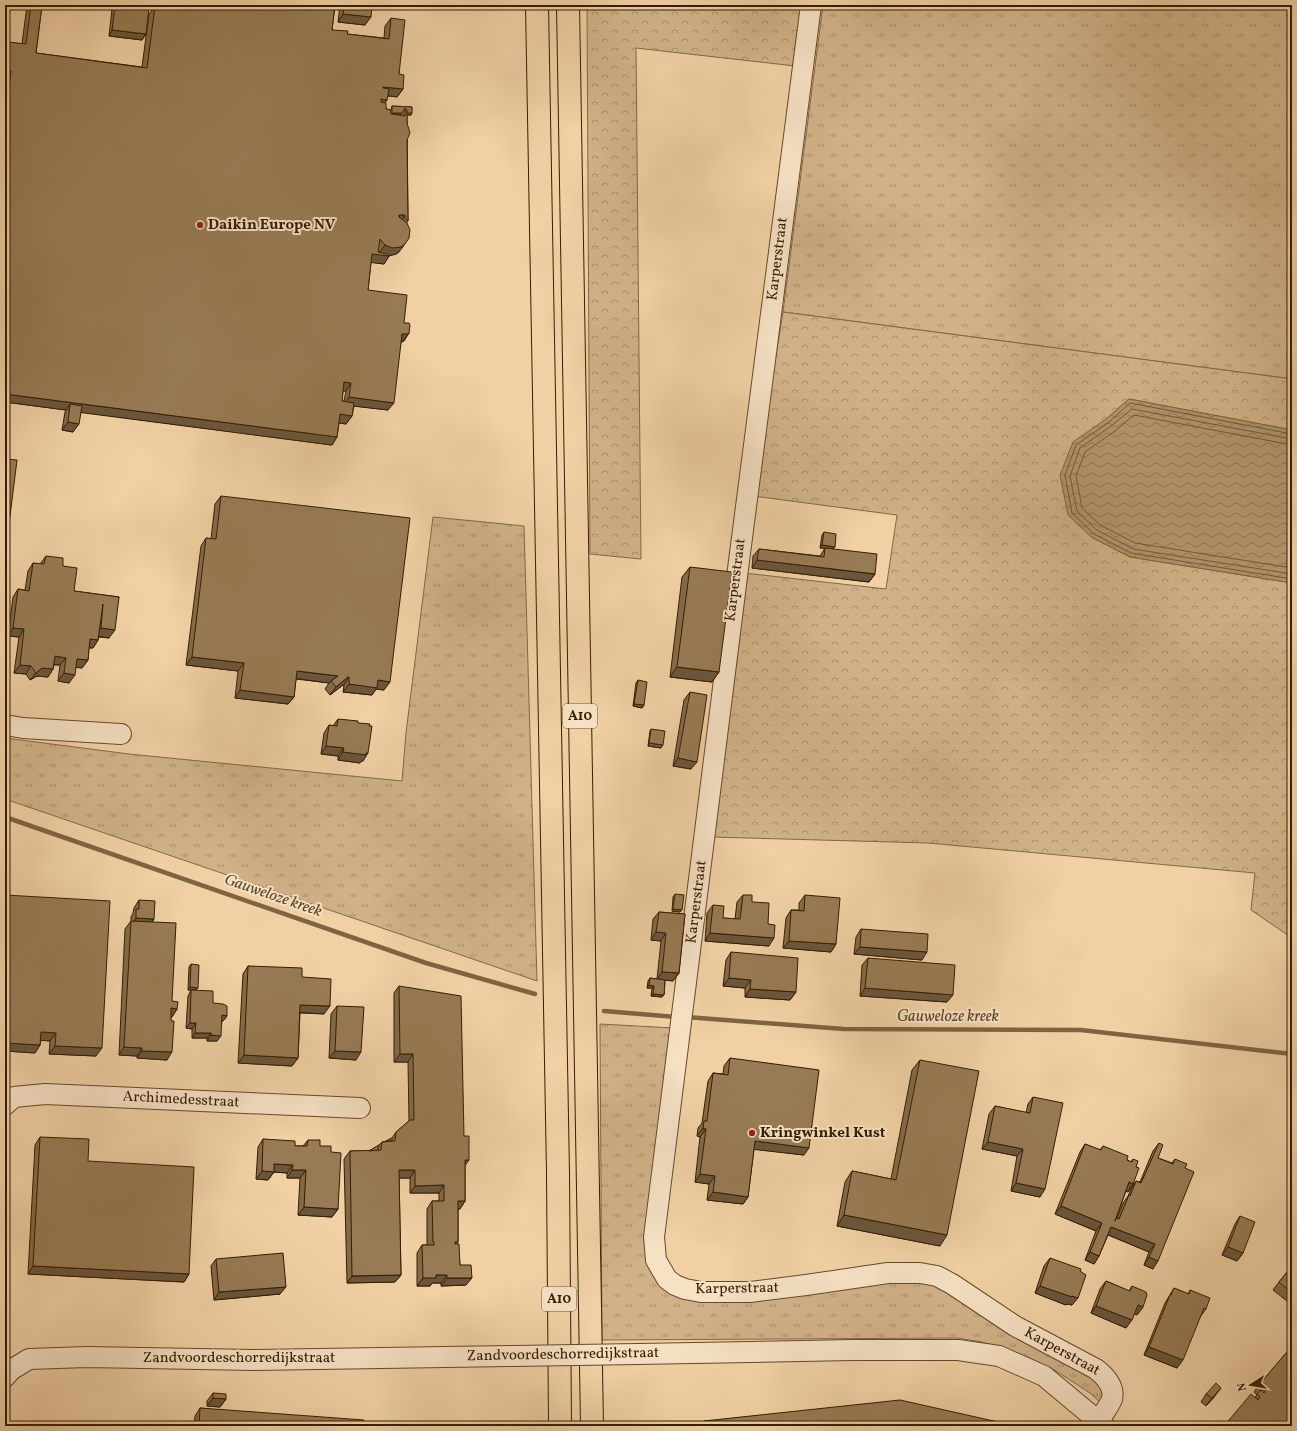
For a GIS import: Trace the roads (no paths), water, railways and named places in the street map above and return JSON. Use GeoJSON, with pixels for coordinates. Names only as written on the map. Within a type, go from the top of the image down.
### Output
{"type":"FeatureCollection","features":[{"type":"Feature","properties":{"kind":"highway","name":"A10"},"geometry":{"type":"LineString","coordinates":[[537,5],[558,1165],[560,1426]]}},
{"type":"Feature","properties":{"kind":"highway","name":"A10"},"geometry":{"type":"LineString","coordinates":[[568,5],[592,1426]]}},
{"type":"Feature","properties":{"kind":"street","name":"Karperstraat"},"geometry":{"type":"LineString","coordinates":[[811,5],[738,568],[654,1237],[656,1260],[667,1279],[674,1284],[685,1289],[708,1292],[750,1292],[806,1286],[888,1273],[920,1272],[937,1276],[952,1284],[1015,1326],[1096,1369],[1107,1378],[1111,1387],[1112,1399],[1101,1424]]}},
{"type":"Feature","properties":{"kind":"street"},"geometry":{"type":"LineString","coordinates":[[5,725],[23,728],[121,734]]}},
{"type":"Feature","properties":{"kind":"street","name":"Archimedesstraat"},"geometry":{"type":"LineString","coordinates":[[5,1105],[14,1097],[45,1094],[360,1108]]}},
{"type":"Feature","properties":{"kind":"street","name":"Zandvoordeschorredijkstraat"},"geometry":{"type":"LineString","coordinates":[[7,1370],[29,1359],[73,1358],[253,1360],[853,1350],[958,1350],[999,1356],[1044,1376],[1101,1424]]}},
{"type":"Feature","properties":{"kind":"water"},"geometry":{"type":"Polygon","coordinates":[[[1129,399],[1292,430],[1292,583],[1130,557],[1091,537],[1068,515],[1060,475],[1073,442],[1106,419],[1129,399]]]}},
{"type":"Feature","properties":{"kind":"waterway","name":"Gauweloze kreek"},"geometry":{"type":"LineString","coordinates":[[5,817],[426,963],[535,994]]}},
{"type":"Feature","properties":{"kind":"waterway","name":"Gauweloze kreek"},"geometry":{"type":"LineString","coordinates":[[604,1011],[676,1017]]}},
{"type":"Feature","properties":{"kind":"waterway","name":"Gauweloze kreek"},"geometry":{"type":"LineString","coordinates":[[686,1017],[844,1029],[1081,1030],[1292,1054]]}},
{"type":"Feature","properties":{"kind":"place","name":"Daikin Europe NV"},"geometry":{"type":"Point","coordinates":[200,225]}},
{"type":"Feature","properties":{"kind":"place","name":"Kringwinkel Kust"},"geometry":{"type":"Point","coordinates":[752,1133]}}]}
